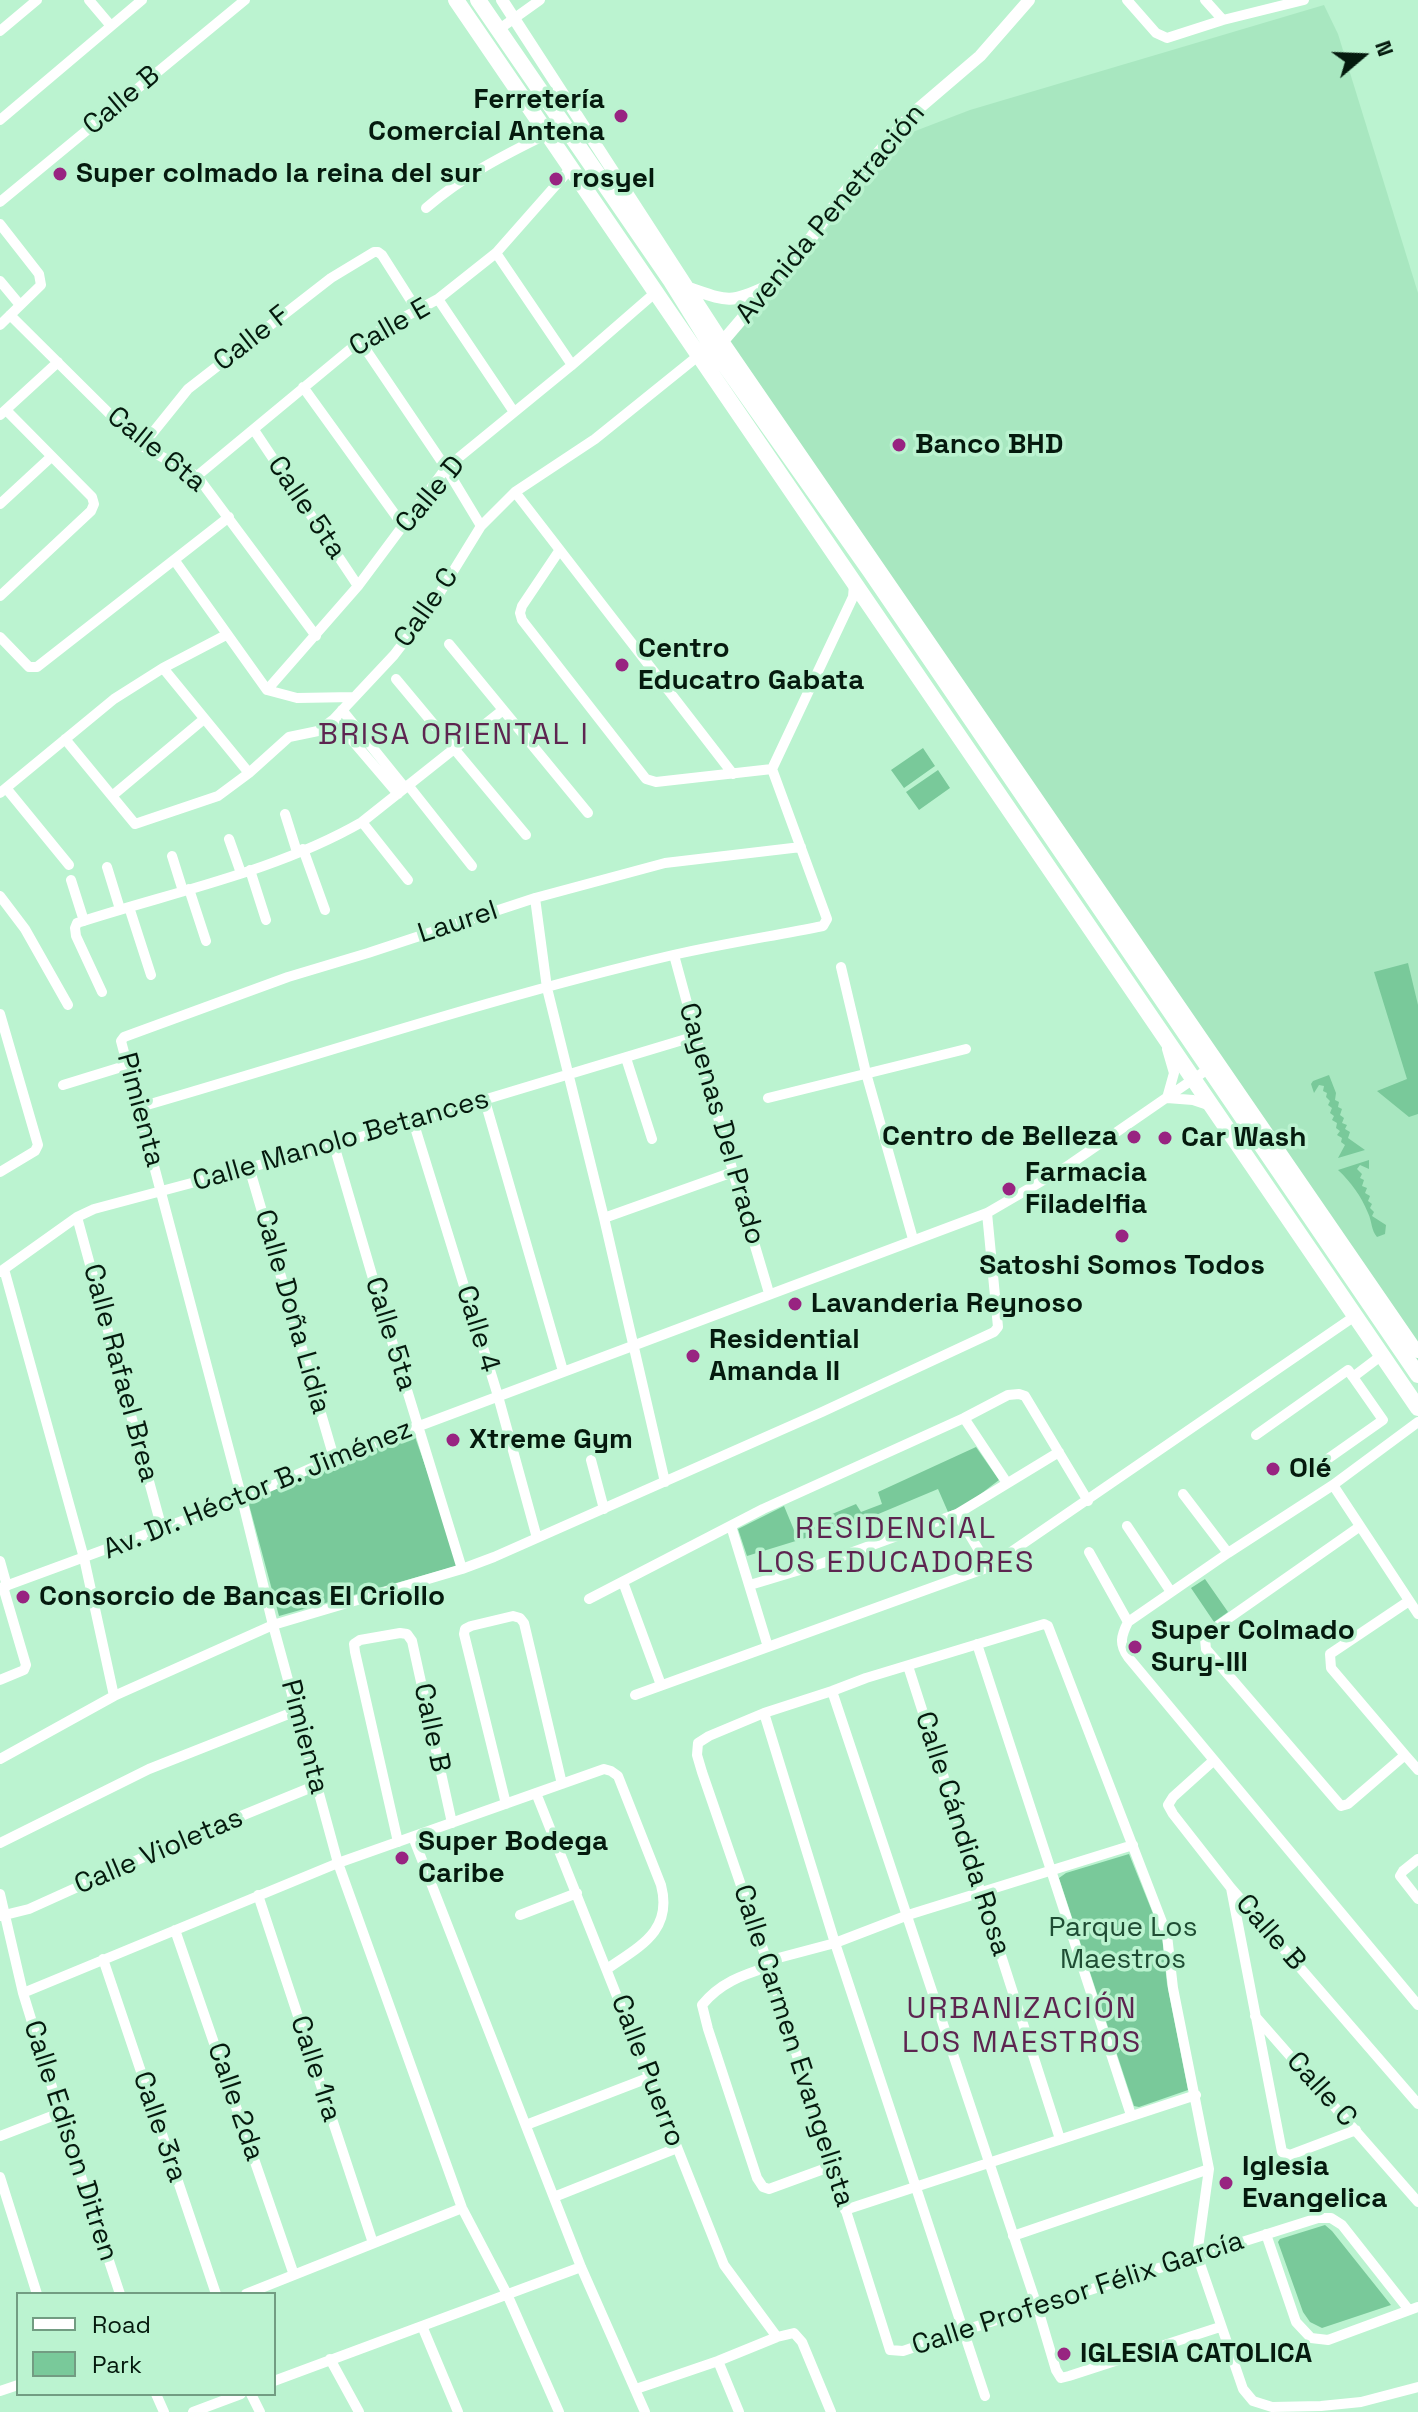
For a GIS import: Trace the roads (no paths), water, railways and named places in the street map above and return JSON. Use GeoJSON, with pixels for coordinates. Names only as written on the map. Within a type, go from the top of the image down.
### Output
{"type":"FeatureCollection","features":[{"type":"Feature","properties":{"kind":"main road"},"geometry":{"type":"LineString","coordinates":[[456,0],[656,292],[711,348],[870,571],[1418,1375]]}},
{"type":"Feature","properties":{"kind":"main road"},"geometry":{"type":"LineString","coordinates":[[478,0],[671,281],[855,582],[1418,1408]]}},
{"type":"Feature","properties":{"kind":"street"},"geometry":{"type":"LineString","coordinates":[[0,31],[37,0]]}},
{"type":"Feature","properties":{"kind":"street"},"geometry":{"type":"LineString","coordinates":[[89,0],[111,26]]}},
{"type":"Feature","properties":{"kind":"street"},"geometry":{"type":"LineString","coordinates":[[0,120],[142,0]]}},
{"type":"Feature","properties":{"kind":"street","name":"Calle B"},"geometry":{"type":"LineString","coordinates":[[0,202],[245,0]]}},
{"type":"Feature","properties":{"kind":"street"},"geometry":{"type":"LineString","coordinates":[[502,0],[689,288],[711,348],[1418,1352]]}},
{"type":"Feature","properties":{"kind":"street"},"geometry":{"type":"LineString","coordinates":[[498,30],[540,0]]}},
{"type":"Feature","properties":{"kind":"street","name":"Avenida Penetración"},"geometry":{"type":"LineString","coordinates":[[711,348],[811,238],[840,198],[911,115],[980,56],[1029,0]]}},
{"type":"Feature","properties":{"kind":"street"},"geometry":{"type":"LineString","coordinates":[[1127,0],[1156,33],[1167,38],[1296,1]]}},
{"type":"Feature","properties":{"kind":"street"},"geometry":{"type":"LineString","coordinates":[[1205,0],[1223,20]]}},
{"type":"Feature","properties":{"kind":"street"},"geometry":{"type":"LineString","coordinates":[[426,208],[451,186],[479,168],[547,134]]}},
{"type":"Feature","properties":{"kind":"street","name":"Calle E"},"geometry":{"type":"LineString","coordinates":[[197,476],[360,341],[438,299],[496,253],[571,168]]}},
{"type":"Feature","properties":{"kind":"street"},"geometry":{"type":"LineString","coordinates":[[0,224],[41,279],[41,285],[0,325]]}},
{"type":"Feature","properties":{"kind":"street","name":"Calle F"},"geometry":{"type":"LineString","coordinates":[[142,446],[188,389],[331,278],[378,252],[417,310]]}},
{"type":"Feature","properties":{"kind":"street"},"geometry":{"type":"LineString","coordinates":[[496,253],[572,365]]}},
{"type":"Feature","properties":{"kind":"street"},"geometry":{"type":"LineString","coordinates":[[0,281],[20,305]]}},
{"type":"Feature","properties":{"kind":"street"},"geometry":{"type":"LineString","coordinates":[[689,288],[734,300],[769,285]]}},
{"type":"Feature","properties":{"kind":"street","name":"Calle D"},"geometry":{"type":"LineString","coordinates":[[267,690],[358,586],[446,468],[656,292]]}},
{"type":"Feature","properties":{"kind":"street"},"geometry":{"type":"LineString","coordinates":[[438,299],[514,412]]}},
{"type":"Feature","properties":{"kind":"street","name":"Calle 6ta"},"geometry":{"type":"LineString","coordinates":[[10,315],[142,446],[197,476],[316,636]]}},
{"type":"Feature","properties":{"kind":"street"},"geometry":{"type":"LineString","coordinates":[[360,341],[446,468],[481,526]]}},
{"type":"Feature","properties":{"kind":"street","name":"Calle C"},"geometry":{"type":"LineString","coordinates":[[112,796],[135,824],[218,796],[289,737],[318,731],[394,655],[433,604],[481,526],[515,492],[595,439],[711,348]]}},
{"type":"Feature","properties":{"kind":"street"},"geometry":{"type":"LineString","coordinates":[[0,596],[91,511],[94,504],[92,497],[3,413],[58,362]]}},
{"type":"Feature","properties":{"kind":"street"},"geometry":{"type":"LineString","coordinates":[[303,387],[404,527]]}},
{"type":"Feature","properties":{"kind":"street","name":"Calle 5ta"},"geometry":{"type":"LineString","coordinates":[[254,430],[358,586]]}},
{"type":"Feature","properties":{"kind":"street"},"geometry":{"type":"LineString","coordinates":[[0,504],[51,457]]}},
{"type":"Feature","properties":{"kind":"street"},"geometry":{"type":"LineString","coordinates":[[515,492],[733,774]]}},
{"type":"Feature","properties":{"kind":"street"},"geometry":{"type":"LineString","coordinates":[[0,637],[29,667],[37,667],[229,517]]}},
{"type":"Feature","properties":{"kind":"street"},"geometry":{"type":"LineString","coordinates":[[559,551],[522,606],[522,620],[646,779],[651,782],[772,769]]}},
{"type":"Feature","properties":{"kind":"street"},"geometry":{"type":"LineString","coordinates":[[175,561],[267,690],[297,698],[354,697]]}},
{"type":"Feature","properties":{"kind":"street"},"geometry":{"type":"LineString","coordinates":[[140,1107],[384,1033],[547,988],[674,955],[823,926],[827,919],[772,769],[853,597],[855,582]]}},
{"type":"Feature","properties":{"kind":"street"},"geometry":{"type":"LineString","coordinates":[[69,865],[3,791],[114,699],[163,668],[226,635]]}},
{"type":"Feature","properties":{"kind":"street"},"geometry":{"type":"LineString","coordinates":[[449,644],[588,813]]}},
{"type":"Feature","properties":{"kind":"street"},"geometry":{"type":"LineString","coordinates":[[163,668],[249,773]]}},
{"type":"Feature","properties":{"kind":"street"},"geometry":{"type":"LineString","coordinates":[[396,679],[526,835]]}},
{"type":"Feature","properties":{"kind":"street"},"geometry":{"type":"LineString","coordinates":[[102,992],[76,936],[77,923],[245,872],[337,836],[362,822],[503,710]]}},
{"type":"Feature","properties":{"kind":"street"},"geometry":{"type":"LineString","coordinates":[[338,714],[472,866]]}},
{"type":"Feature","properties":{"kind":"street"},"geometry":{"type":"LineString","coordinates":[[65,739],[112,796],[204,719]]}},
{"type":"Feature","properties":{"kind":"street"},"geometry":{"type":"LineString","coordinates":[[285,814],[325,910]]}},
{"type":"Feature","properties":{"kind":"street"},"geometry":{"type":"LineString","coordinates":[[362,822],[408,880]]}},
{"type":"Feature","properties":{"kind":"street"},"geometry":{"type":"LineString","coordinates":[[229,839],[266,920]]}},
{"type":"Feature","properties":{"kind":"street","name":"Laurel"},"geometry":{"type":"LineString","coordinates":[[124,1037],[288,977],[535,898],[665,863],[801,847]]}},
{"type":"Feature","properties":{"kind":"street"},"geometry":{"type":"LineString","coordinates":[[172,856],[206,941]]}},
{"type":"Feature","properties":{"kind":"street"},"geometry":{"type":"LineString","coordinates":[[107,867],[151,975]]}},
{"type":"Feature","properties":{"kind":"street"},"geometry":{"type":"LineString","coordinates":[[71,880],[84,921]]}},
{"type":"Feature","properties":{"kind":"street"},"geometry":{"type":"LineString","coordinates":[[0,896],[4,913],[15,914],[68,1005]]}},
{"type":"Feature","properties":{"kind":"street"},"geometry":{"type":"LineString","coordinates":[[535,898],[547,988],[665,1482]]}},
{"type":"Feature","properties":{"kind":"street","name":"Cayenas Del Prado"},"geometry":{"type":"LineString","coordinates":[[674,955],[769,1293]]}},
{"type":"Feature","properties":{"kind":"street"},"geometry":{"type":"LineString","coordinates":[[841,967],[866,1073],[913,1239]]}},
{"type":"Feature","properties":{"kind":"street"},"geometry":{"type":"LineString","coordinates":[[0,1014],[38,1145],[35,1151],[0,1172]]}},
{"type":"Feature","properties":{"kind":"street"},"geometry":{"type":"LineString","coordinates":[[1161,1032],[1174,1073],[1167,1098],[1193,1100],[1211,1106]]}},
{"type":"Feature","properties":{"kind":"street","name":"Calle Manolo Betances"},"geometry":{"type":"LineString","coordinates":[[2,1271],[77,1217],[94,1209],[334,1145],[696,1036]]}},
{"type":"Feature","properties":{"kind":"street","name":"Pimienta"},"geometry":{"type":"LineString","coordinates":[[124,1037],[121,1041],[338,1863],[462,2208],[507,2294],[559,2412]]}},
{"type":"Feature","properties":{"kind":"street"},"geometry":{"type":"LineString","coordinates":[[768,1098],[966,1049]]}},
{"type":"Feature","properties":{"kind":"street"},"geometry":{"type":"LineString","coordinates":[[626,1058],[652,1139]]}},
{"type":"Feature","properties":{"kind":"street"},"geometry":{"type":"LineString","coordinates":[[63,1085],[128,1065]]}},
{"type":"Feature","properties":{"kind":"street","name":"Av. Dr. Héctor B. Jiménez"},"geometry":{"type":"LineString","coordinates":[[3,1587],[242,1499],[334,1458],[987,1213],[1066,1167],[1208,1069]]}},
{"type":"Feature","properties":{"kind":"street"},"geometry":{"type":"LineString","coordinates":[[485,1101],[563,1371]]}},
{"type":"Feature","properties":{"kind":"street","name":"Calle 4"},"geometry":{"type":"LineString","coordinates":[[413,1121],[498,1396],[537,1538]]}},
{"type":"Feature","properties":{"kind":"street","name":"Calle 5ta"},"geometry":{"type":"LineString","coordinates":[[334,1145],[462,1569]]}},
{"type":"Feature","properties":{"kind":"street","name":"Calle Doña Lidia"},"geometry":{"type":"LineString","coordinates":[[249,1167],[334,1458]]}},
{"type":"Feature","properties":{"kind":"street"},"geometry":{"type":"LineString","coordinates":[[604,1218],[733,1172]]}},
{"type":"Feature","properties":{"kind":"street"},"geometry":{"type":"LineString","coordinates":[[0,1759],[114,1696],[273,1625],[462,1569],[665,1482],[997,1330],[987,1213]]}},
{"type":"Feature","properties":{"kind":"street","name":"Calle Rafael Brea"},"geometry":{"type":"LineString","coordinates":[[77,1217],[162,1529]]}},
{"type":"Feature","properties":{"kind":"street"},"geometry":{"type":"LineString","coordinates":[[2,1271],[84,1558],[114,1696]]}},
{"type":"Feature","properties":{"kind":"street"},"geometry":{"type":"LineString","coordinates":[[635,1695],[989,1567],[1355,1316]]}},
{"type":"Feature","properties":{"kind":"street"},"geometry":{"type":"LineString","coordinates":[[1353,1377],[1382,1355]]}},
{"type":"Feature","properties":{"kind":"street"},"geometry":{"type":"LineString","coordinates":[[1256,1435],[1348,1370],[1383,1420],[1329,1458]]}},
{"type":"Feature","properties":{"kind":"street"},"geometry":{"type":"LineString","coordinates":[[589,1599],[731,1526],[1008,1395],[1025,1396],[1088,1501]]}},
{"type":"Feature","properties":{"kind":"street"},"geometry":{"type":"LineString","coordinates":[[964,1418],[1007,1483]]}},
{"type":"Feature","properties":{"kind":"street"},"geometry":{"type":"LineString","coordinates":[[1418,1422],[1333,1485],[1128,1622],[1121,1637],[1122,1649],[1418,2005]]}},
{"type":"Feature","properties":{"kind":"street"},"geometry":{"type":"LineString","coordinates":[[750,1585],[823,1563],[957,1514],[1059,1452]]}},
{"type":"Feature","properties":{"kind":"street"},"geometry":{"type":"LineString","coordinates":[[591,1460],[604,1509]]}},
{"type":"Feature","properties":{"kind":"street"},"geometry":{"type":"LineString","coordinates":[[1333,1485],[1418,1614]]}},
{"type":"Feature","properties":{"kind":"street"},"geometry":{"type":"LineString","coordinates":[[1183,1494],[1228,1553]]}},
{"type":"Feature","properties":{"kind":"street"},"geometry":{"type":"LineString","coordinates":[[957,1514],[989,1567]]}},
{"type":"Feature","properties":{"kind":"street"},"geometry":{"type":"LineString","coordinates":[[731,1526],[768,1647]]}},
{"type":"Feature","properties":{"kind":"street"},"geometry":{"type":"LineString","coordinates":[[1127,1526],[1171,1592]]}},
{"type":"Feature","properties":{"kind":"street"},"geometry":{"type":"LineString","coordinates":[[1359,1527],[1209,1632],[1205,1639],[1206,1649],[1341,1806],[1348,1804],[1405,1755]]}},
{"type":"Feature","properties":{"kind":"street"},"geometry":{"type":"LineString","coordinates":[[1089,1552],[1128,1622]]}},
{"type":"Feature","properties":{"kind":"street"},"geometry":{"type":"LineString","coordinates":[[0,1561],[3,1587],[26,1665],[24,1670],[0,1680]]}},
{"type":"Feature","properties":{"kind":"street"},"geometry":{"type":"LineString","coordinates":[[623,1582],[661,1685]]}},
{"type":"Feature","properties":{"kind":"street"},"geometry":{"type":"LineString","coordinates":[[1409,1601],[1330,1654],[1329,1661],[1331,1668],[1418,1770]]}},
{"type":"Feature","properties":{"kind":"street"},"geometry":{"type":"LineString","coordinates":[[506,1804],[464,1634],[465,1629],[471,1626],[513,1616],[524,1623],[562,1784]]}},
{"type":"Feature","properties":{"kind":"street"},"geometry":{"type":"LineString","coordinates":[[985,2396],[835,1943],[764,1713],[866,1678],[1044,1624],[1050,1628],[1167,1935],[1173,1988],[1209,2169],[1197,2255],[1243,2389],[1253,2401],[1272,2407],[1361,2402],[1418,2387]]}},
{"type":"Feature","properties":{"kind":"street","name":"Calle B"},"geometry":{"type":"LineString","coordinates":[[398,1842],[354,1644],[360,1640],[400,1633],[407,1634],[412,1641],[452,1823]]}},
{"type":"Feature","properties":{"kind":"street"},"geometry":{"type":"LineString","coordinates":[[977,1644],[1131,2115]]}},
{"type":"Feature","properties":{"kind":"street","name":"Calle Cándida Rosa"},"geometry":{"type":"LineString","coordinates":[[908,1666],[1060,2139]]}},
{"type":"Feature","properties":{"kind":"street"},"geometry":{"type":"LineString","coordinates":[[832,1691],[1056,2370],[1061,2378],[1220,2327]]}},
{"type":"Feature","properties":{"kind":"street"},"geometry":{"type":"LineString","coordinates":[[0,1843],[149,1769],[296,1711]]}},
{"type":"Feature","properties":{"kind":"street","name":"Calle Carmen Evangelista"},"geometry":{"type":"LineString","coordinates":[[764,1713],[709,1736],[698,1743],[697,1755],[768,1964],[890,2350]]}},
{"type":"Feature","properties":{"kind":"street","name":"Calle B"},"geometry":{"type":"LineString","coordinates":[[1213,1761],[1173,1797],[1168,1805],[1173,1814],[1231,1888],[1418,2104]]}},
{"type":"Feature","properties":{"kind":"street"},"geometry":{"type":"LineString","coordinates":[[23,1993],[338,1863],[604,1769],[618,1776],[665,1900],[658,1928],[635,1950],[607,1969]]}},
{"type":"Feature","properties":{"kind":"street","name":"Calle Violetas"},"geometry":{"type":"LineString","coordinates":[[3,1915],[29,1909],[175,1843],[317,1785]]}},
{"type":"Feature","properties":{"kind":"street","name":"Calle Puerro"},"geometry":{"type":"LineString","coordinates":[[536,1793],[724,2265],[777,2337]]}},
{"type":"Feature","properties":{"kind":"street"},"geometry":{"type":"LineString","coordinates":[[413,1837],[581,2267],[645,2412]]}},
{"type":"Feature","properties":{"kind":"street"},"geometry":{"type":"LineString","coordinates":[[832,2166],[769,2189],[763,2187],[757,2178],[708,2029],[702,2005],[712,1992],[768,1964],[908,1915],[1133,1845]]}},
{"type":"Feature","properties":{"kind":"street"},"geometry":{"type":"LineString","coordinates":[[1418,1859],[1400,1876],[1418,1899]]}},
{"type":"Feature","properties":{"kind":"street"},"geometry":{"type":"LineString","coordinates":[[1231,1888],[1282,2152],[1290,2155],[1356,2130]]}},
{"type":"Feature","properties":{"kind":"street"},"geometry":{"type":"LineString","coordinates":[[520,1915],[577,1893]]}},
{"type":"Feature","properties":{"kind":"street","name":"Calle Edison Ditren"},"geometry":{"type":"LineString","coordinates":[[0,1894],[23,1993],[119,2292]]}},
{"type":"Feature","properties":{"kind":"street","name":"Calle 1ra"},"geometry":{"type":"LineString","coordinates":[[258,1895],[373,2243]]}},
{"type":"Feature","properties":{"kind":"street","name":"Calle 2da"},"geometry":{"type":"LineString","coordinates":[[175,1930],[294,2275]]}},
{"type":"Feature","properties":{"kind":"street","name":"Calle 3ra"},"geometry":{"type":"LineString","coordinates":[[103,1959],[215,2292]]}},
{"type":"Feature","properties":{"kind":"street","name":"Calle C"},"geometry":{"type":"LineString","coordinates":[[1254,2014],[1418,2202]]}},
{"type":"Feature","properties":{"kind":"street"},"geometry":{"type":"LineString","coordinates":[[526,2125],[648,2078]]}},
{"type":"Feature","properties":{"kind":"street"},"geometry":{"type":"LineString","coordinates":[[845,2210],[1196,2095]]}},
{"type":"Feature","properties":{"kind":"street"},"geometry":{"type":"LineString","coordinates":[[0,2136],[60,2113]]}},
{"type":"Feature","properties":{"kind":"street"},"geometry":{"type":"LineString","coordinates":[[554,2197],[677,2148]]}},
{"type":"Feature","properties":{"kind":"street"},"geometry":{"type":"LineString","coordinates":[[1013,2236],[1209,2169]]}},
{"type":"Feature","properties":{"kind":"street"},"geometry":{"type":"LineString","coordinates":[[0,2177],[36,2292]]}},
{"type":"Feature","properties":{"kind":"street"},"geometry":{"type":"LineString","coordinates":[[251,2292],[462,2208]]}},
{"type":"Feature","properties":{"kind":"street","name":"Calle Profesor Félix García"},"geometry":{"type":"LineString","coordinates":[[890,2350],[903,2351],[1037,2306],[1197,2255],[1318,2218],[1337,2221],[1413,2308],[1328,2340],[1311,2338],[1296,2322],[1266,2234]]}},
{"type":"Feature","properties":{"kind":"street"},"geometry":{"type":"LineString","coordinates":[[276,2380],[581,2267]]}},
{"type":"Feature","properties":{"kind":"street"},"geometry":{"type":"LineString","coordinates":[[422,2326],[458,2412]]}},
{"type":"Feature","properties":{"kind":"street"},"geometry":{"type":"LineString","coordinates":[[636,2389],[794,2333],[802,2342],[831,2412]]}},
{"type":"Feature","properties":{"kind":"street"},"geometry":{"type":"LineString","coordinates":[[330,2359],[359,2412]]}},
{"type":"Feature","properties":{"kind":"street"},"geometry":{"type":"LineString","coordinates":[[718,2361],[739,2412]]}},
{"type":"Feature","properties":{"kind":"street"},"geometry":{"type":"LineString","coordinates":[[193,2412],[236,2396]]}},
{"type":"Feature","properties":{"kind":"place","name":"Ferretería Comercial Antena"},"geometry":{"type":"Point","coordinates":[621,116]}},
{"type":"Feature","properties":{"kind":"place","name":"Super colmado la reina del sur"},"geometry":{"type":"Point","coordinates":[60,174]}},
{"type":"Feature","properties":{"kind":"place","name":"rosyel"},"geometry":{"type":"Point","coordinates":[556,179]}},
{"type":"Feature","properties":{"kind":"place","name":"Banco BHD"},"geometry":{"type":"Point","coordinates":[899,445]}},
{"type":"Feature","properties":{"kind":"place","name":"Centro Educatro Gabata"},"geometry":{"type":"Point","coordinates":[622,665]}},
{"type":"Feature","properties":{"kind":"place","name":"Centro de Belleza"},"geometry":{"type":"Point","coordinates":[1134,1137]}},
{"type":"Feature","properties":{"kind":"place","name":"Car Wash"},"geometry":{"type":"Point","coordinates":[1165,1138]}},
{"type":"Feature","properties":{"kind":"place","name":"Farmacia Filadelfia"},"geometry":{"type":"Point","coordinates":[1009,1189]}},
{"type":"Feature","properties":{"kind":"place","name":"Satoshi Somos Todos"},"geometry":{"type":"Point","coordinates":[1122,1236]}},
{"type":"Feature","properties":{"kind":"place","name":"Lavanderia Reynoso"},"geometry":{"type":"Point","coordinates":[795,1304]}},
{"type":"Feature","properties":{"kind":"place","name":"Residential Amanda II"},"geometry":{"type":"Point","coordinates":[693,1356]}},
{"type":"Feature","properties":{"kind":"place","name":"Xtreme Gym"},"geometry":{"type":"Point","coordinates":[453,1440]}},
{"type":"Feature","properties":{"kind":"place","name":"Olé"},"geometry":{"type":"Point","coordinates":[1273,1469]}},
{"type":"Feature","properties":{"kind":"place","name":"Consorcio de Bancas El Criollo"},"geometry":{"type":"Point","coordinates":[23,1597]}},
{"type":"Feature","properties":{"kind":"place","name":"Super Colmado Sury-III"},"geometry":{"type":"Point","coordinates":[1135,1647]}},
{"type":"Feature","properties":{"kind":"place","name":"Super Bodega Caribe"},"geometry":{"type":"Point","coordinates":[402,1858]}},
{"type":"Feature","properties":{"kind":"place","name":"Iglesia Evangelica"},"geometry":{"type":"Point","coordinates":[1226,2183]}},
{"type":"Feature","properties":{"kind":"place","name":"IGLESIA CATOLICA"},"geometry":{"type":"Point","coordinates":[1064,2354]}},
{"type":"Feature","properties":{"kind":"district","name":"BRISA ORIENTAL I"},"geometry":{"type":"Point","coordinates":[454,736]}},
{"type":"Feature","properties":{"kind":"district","name":"RESIDENCIAL LOS EDUCADORES"},"geometry":{"type":"Point","coordinates":[896,1547]}},
{"type":"Feature","properties":{"kind":"district","name":"URBANIZACIÓN LOS MAESTROS"},"geometry":{"type":"Point","coordinates":[1022,2027]}},
{"type":"Feature","properties":{"kind":"park label","name":"Parque Los Maestros"},"geometry":{"type":"Point","coordinates":[1123,1944]}}]}
